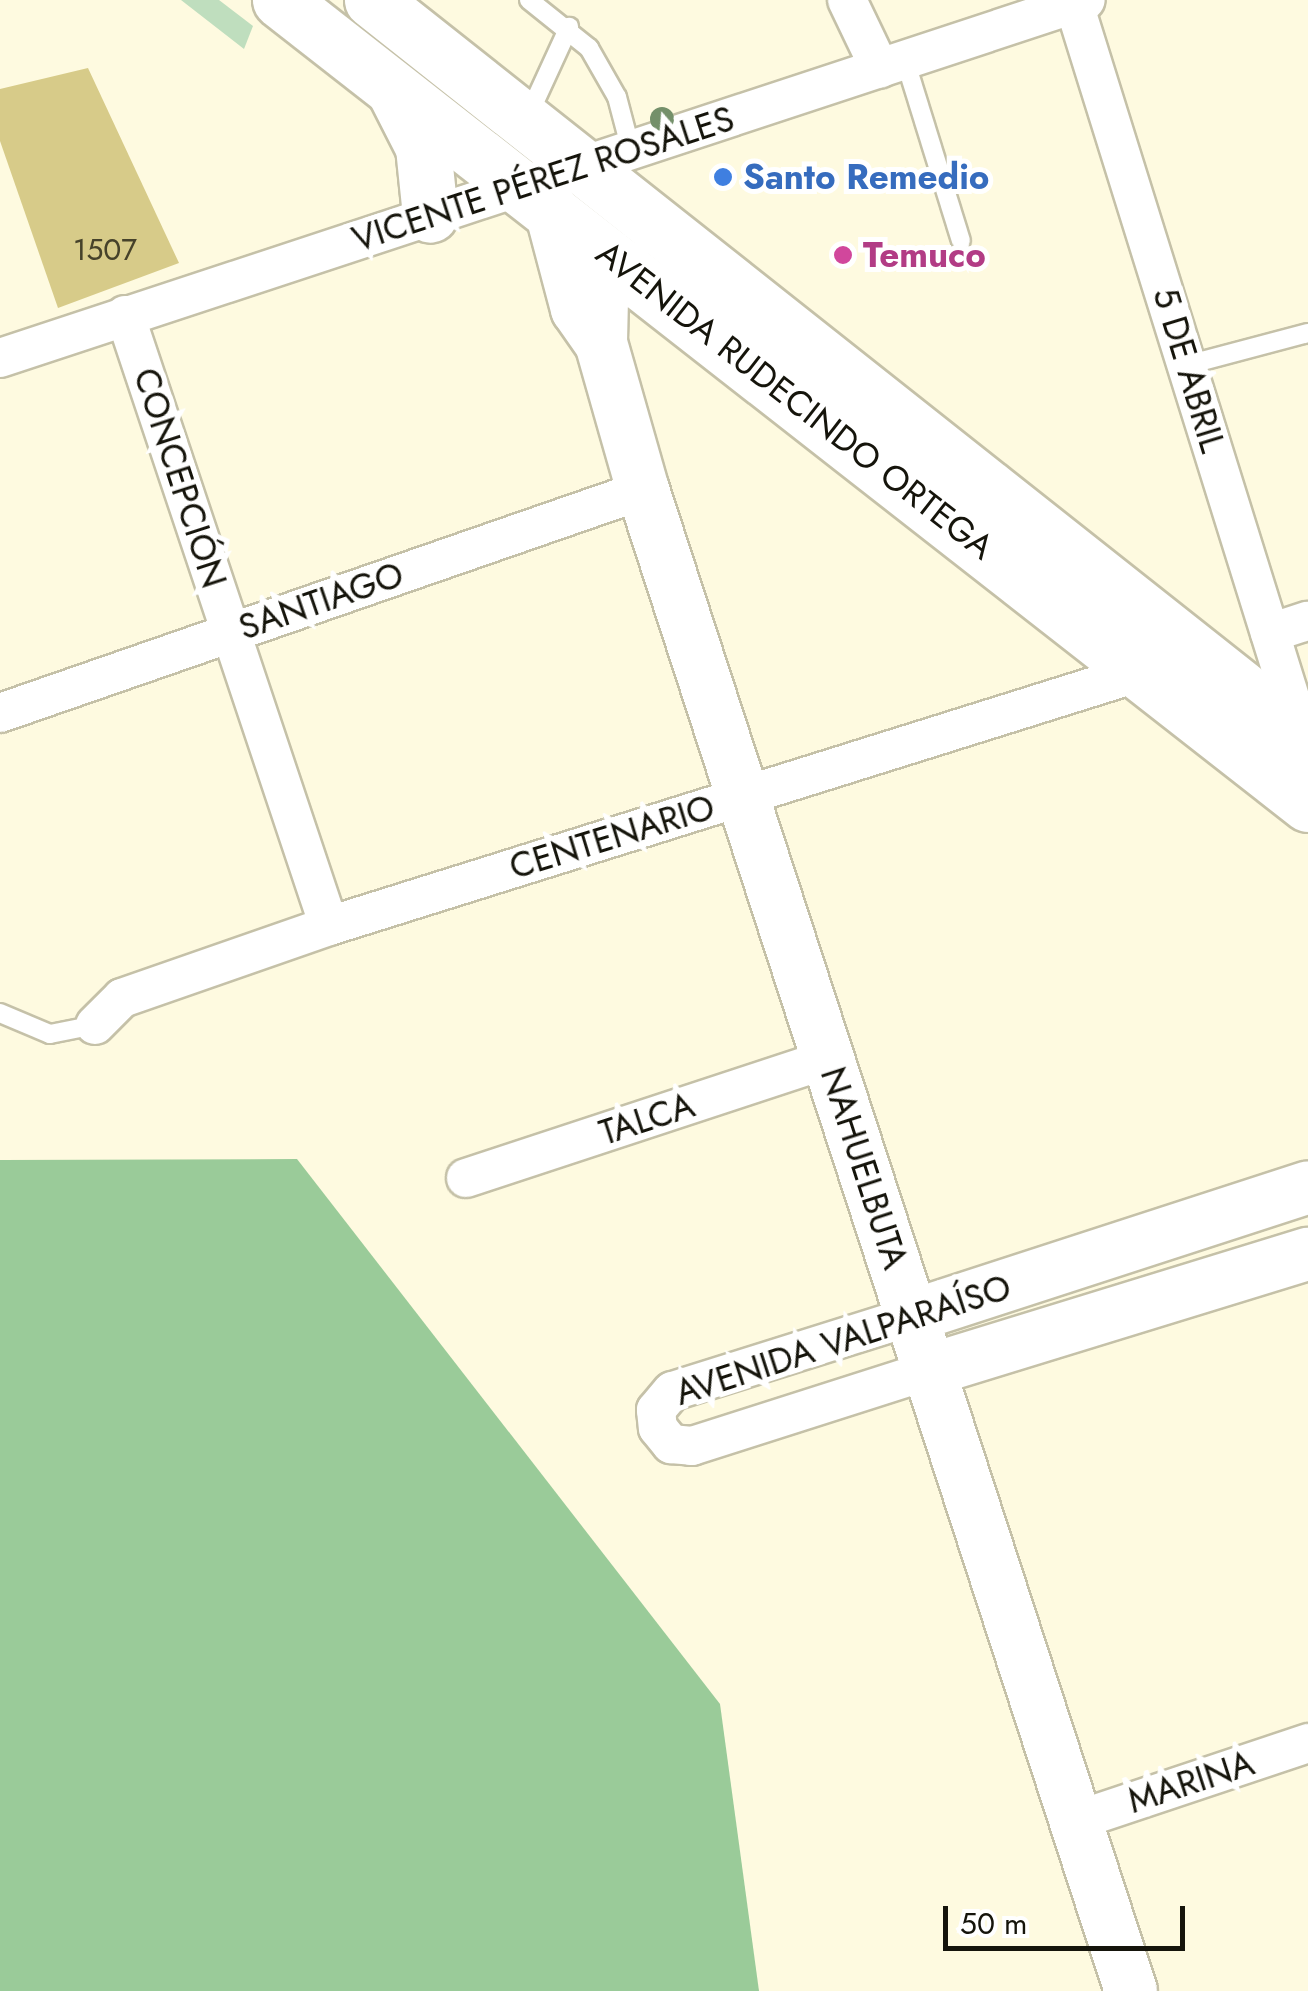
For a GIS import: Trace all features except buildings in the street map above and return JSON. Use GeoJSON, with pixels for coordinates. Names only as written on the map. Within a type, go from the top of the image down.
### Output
{"type":"FeatureCollection","features":[{"type":"Feature","properties":{"kind":"main road","name":"AVENIDA RUDECINDO ORTEGA"},"geometry":{"type":"LineString","coordinates":[[280,0],[388,82],[551,186],[1305,739]]}},
{"type":"Feature","properties":{"kind":"main road","name":"AVENIDA RUDECINDO ORTEGA"},"geometry":{"type":"LineString","coordinates":[[372,0],[524,124],[551,186],[626,267],[1308,804]]}},
{"type":"Feature","properties":{"kind":"main road"},"geometry":{"type":"LineString","coordinates":[[388,82],[423,147],[430,215]]}},
{"type":"Feature","properties":{"kind":"street"},"geometry":{"type":"LineString","coordinates":[[847,0],[892,64]]}},
{"type":"Feature","properties":{"kind":"street","name":"VICENTE PÉREZ ROSALES"},"geometry":{"type":"LineString","coordinates":[[0,358],[430,215],[551,186],[631,150],[1080,2]]}},
{"type":"Feature","properties":{"kind":"street","name":"5 DE ABRIL"},"geometry":{"type":"LineString","coordinates":[[1080,2],[1305,739]]}},
{"type":"Feature","properties":{"kind":"street","name":"NAHUELBUTA"},"geometry":{"type":"LineString","coordinates":[[551,186],[577,308],[601,343]]}},
{"type":"Feature","properties":{"kind":"street","name":"NAHUELBUTA"},"geometry":{"type":"LineString","coordinates":[[626,267],[602,298],[601,343],[642,490],[1131,1991]]}},
{"type":"Feature","properties":{"kind":"street","name":"CONCEPCIÓN"},"geometry":{"type":"LineString","coordinates":[[125,315],[330,926]]}},
{"type":"Feature","properties":{"kind":"street","name":"SANTIAGO"},"geometry":{"type":"LineString","coordinates":[[0,713],[642,490]]}},
{"type":"Feature","properties":{"kind":"street"},"geometry":{"type":"LineString","coordinates":[[1270,633],[1308,621]]}},
{"type":"Feature","properties":{"kind":"street","name":"CENTENARIO"},"geometry":{"type":"LineString","coordinates":[[95,1025],[122,998],[330,926],[1140,672]]}},
{"type":"Feature","properties":{"kind":"street","name":"TALCA"},"geometry":{"type":"LineString","coordinates":[[466,1178],[828,1059]]}},
{"type":"Feature","properties":{"kind":"street","name":"AVENIDA VALPARAÍSO"},"geometry":{"type":"LineString","coordinates":[[1308,1187],[672,1391],[656,1410],[658,1428],[671,1444],[692,1446],[1308,1254]]}},
{"type":"Feature","properties":{"kind":"street","name":"MARINA"},"geometry":{"type":"LineString","coordinates":[[1075,1820],[1308,1743]]}},
{"type":"Feature","properties":{"kind":"lane"},"geometry":{"type":"LineString","coordinates":[[529,0],[569,27],[611,84],[631,150]]}},
{"type":"Feature","properties":{"kind":"lane"},"geometry":{"type":"LineString","coordinates":[[524,124],[569,27]]}},
{"type":"Feature","properties":{"kind":"lane"},"geometry":{"type":"LineString","coordinates":[[892,64],[961,241]]}},
{"type":"Feature","properties":{"kind":"lane"},"geometry":{"type":"LineString","coordinates":[[1188,365],[1308,334]]}},
{"type":"Feature","properties":{"kind":"lane"},"geometry":{"type":"LineString","coordinates":[[0,1013],[50,1034],[95,1025]]}},
{"type":"Feature","properties":{"kind":"green space"},"geometry":{"type":"Polygon","coordinates":[[[181,0],[219,0],[253,26],[244,49],[181,0]]]}},
{"type":"Feature","properties":{"kind":"green space"},"geometry":{"type":"Polygon","coordinates":[[[297,1159],[720,1704],[759,1991],[0,1991],[0,1160],[297,1159]]]}},
{"type":"Feature","properties":{"kind":"place","name":"Santo Remedio"},"geometry":{"type":"Point","coordinates":[723,177]}},
{"type":"Feature","properties":{"kind":"place","name":"Temuco"},"geometry":{"type":"Point","coordinates":[843,255]}}]}
